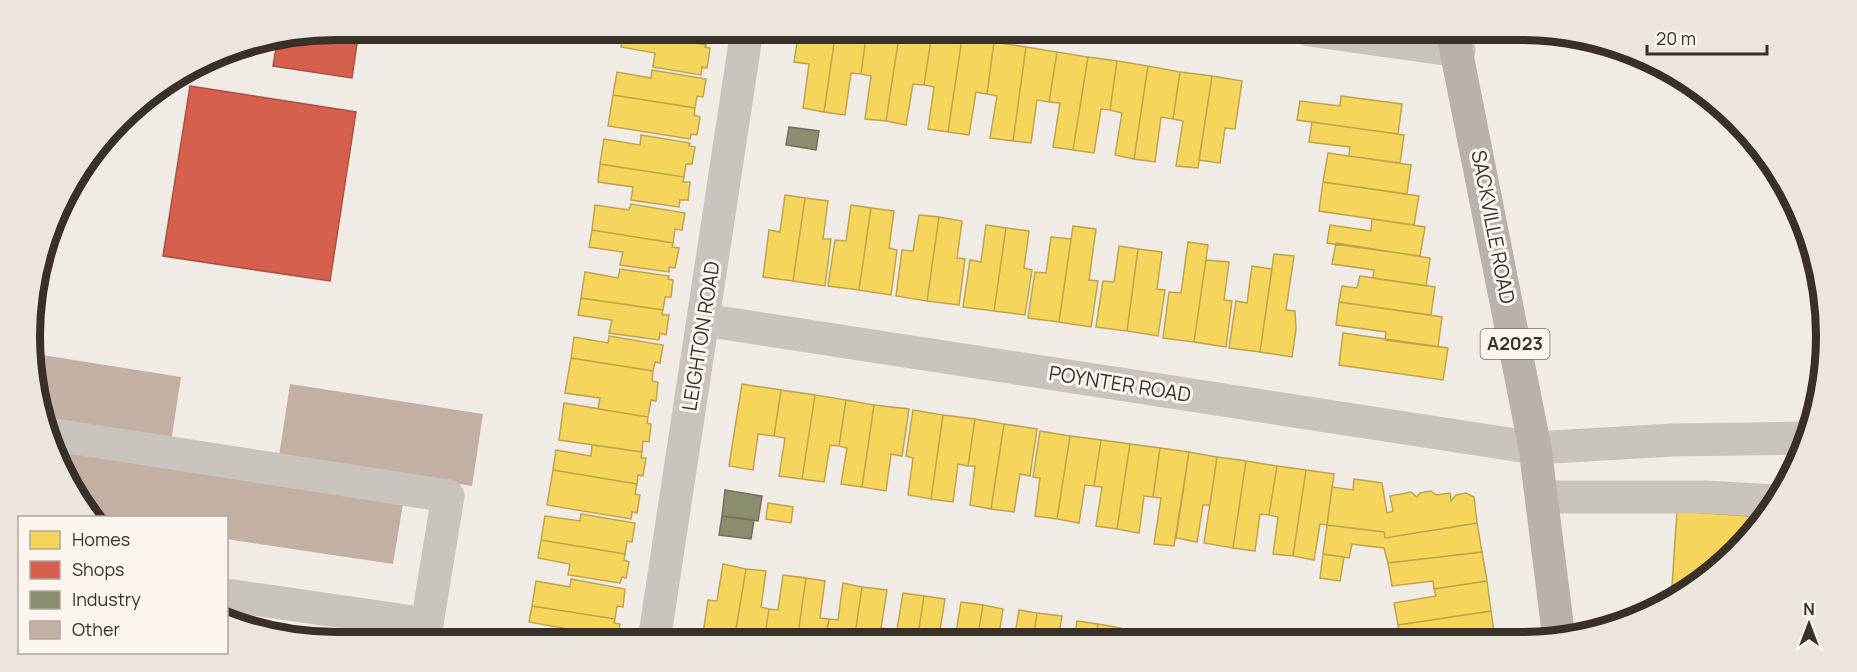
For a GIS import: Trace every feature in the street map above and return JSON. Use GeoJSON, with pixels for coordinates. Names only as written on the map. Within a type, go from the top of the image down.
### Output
{"type":"FeatureCollection","features":[{"type":"Feature","properties":{"kind":"main road","name":"SACKVILLE ROAD"},"geometry":{"type":"LineString","coordinates":[[1455,41],[1535,448],[1558,629]]}},
{"type":"Feature","properties":{"kind":"street","name":"LEIGHTON ROAD"},"geometry":{"type":"LineString","coordinates":[[655,632],[746,40]]}},
{"type":"Feature","properties":{"kind":"street","name":"POYNTER ROAD"},"geometry":{"type":"LineString","coordinates":[[704,320],[1535,448],[1672,440],[1798,438]]}},
{"type":"Feature","properties":{"kind":"street"},"geometry":{"type":"LineString","coordinates":[[58,435],[448,496],[427,624],[228,595]]}},
{"type":"Feature","properties":{"kind":"street"},"geometry":{"type":"LineString","coordinates":[[1542,497],[1705,497],[1767,500]]}},
{"type":"Feature","properties":{"kind":"building: Homes"},"geometry":{"type":"Polygon","coordinates":[[[622,40],[677,40],[706,45],[705,47],[710,48],[707,68],[702,67],[701,75],[653,67],[655,53],[621,47],[622,40]]]}},
{"type":"Feature","properties":{"kind":"building: Homes"},"geometry":{"type":"Polygon","coordinates":[[[679,40],[707,40],[706,45],[679,40]]]}},
{"type":"Feature","properties":{"kind":"building: Homes"},"geometry":{"type":"Polygon","coordinates":[[[797,40],[835,40],[824,112],[803,108],[809,64],[794,62],[797,40]]]}},
{"type":"Feature","properties":{"kind":"building: Homes"},"geometry":{"type":"Polygon","coordinates":[[[835,40],[866,40],[861,74],[851,73],[845,115],[824,112],[835,40]]]}},
{"type":"Feature","properties":{"kind":"building: Homes"},"geometry":{"type":"Polygon","coordinates":[[[866,40],[898,40],[886,121],[865,119],[871,76],[861,74],[866,40]]]}},
{"type":"Feature","properties":{"kind":"building: Homes"},"geometry":{"type":"Polygon","coordinates":[[[898,40],[931,40],[924,85],[913,84],[906,125],[886,121],[898,40]]]}},
{"type":"Feature","properties":{"kind":"building: Homes"},"geometry":{"type":"Polygon","coordinates":[[[931,40],[962,40],[948,132],[928,129],[934,87],[924,85],[931,40]]]}},
{"type":"Feature","properties":{"kind":"building: Homes"},"geometry":{"type":"Polygon","coordinates":[[[962,40],[994,42],[987,94],[976,92],[969,135],[948,132],[962,40]]]}},
{"type":"Feature","properties":{"kind":"building: Homes"},"geometry":{"type":"Polygon","coordinates":[[[994,42],[1026,47],[1013,141],[990,138],[997,96],[987,94],[994,42]]]}},
{"type":"Feature","properties":{"kind":"building: Homes"},"geometry":{"type":"Polygon","coordinates":[[[1026,47],[1057,52],[1049,102],[1037,100],[1031,143],[1013,141],[1026,47]]]}},
{"type":"Feature","properties":{"kind":"building: Homes"},"geometry":{"type":"Polygon","coordinates":[[[1057,52],[1088,57],[1073,150],[1053,147],[1060,103],[1049,102],[1057,52]]]}},
{"type":"Feature","properties":{"kind":"building: Homes"},"geometry":{"type":"Polygon","coordinates":[[[1088,57],[1117,61],[1110,110],[1101,109],[1094,153],[1073,150],[1088,57]]]}},
{"type":"Feature","properties":{"kind":"building: Homes"},"geometry":{"type":"Polygon","coordinates":[[[1117,61],[1148,66],[1134,159],[1115,155],[1122,113],[1110,110],[1117,61]]]}},
{"type":"Feature","properties":{"kind":"building: Homes"},"geometry":{"type":"Polygon","coordinates":[[[1148,66],[1180,72],[1173,119],[1161,117],[1155,162],[1134,159],[1148,66]]]}},
{"type":"Feature","properties":{"kind":"building: Homes"},"geometry":{"type":"Polygon","coordinates":[[[652,70],[706,79],[703,97],[697,96],[695,108],[613,95],[617,72],[651,78],[652,70]]]}},
{"type":"Feature","properties":{"kind":"building: Homes"},"geometry":{"type":"Polygon","coordinates":[[[1180,72],[1212,76],[1198,168],[1176,166],[1183,121],[1173,119],[1180,72]]]}},
{"type":"Feature","properties":{"kind":"building: Homes"},"geometry":{"type":"Polygon","coordinates":[[[1212,76],[1242,81],[1235,129],[1225,128],[1220,163],[1199,160],[1212,76]]]}},
{"type":"Feature","properties":{"kind":"building: Homes"},"geometry":{"type":"Polygon","coordinates":[[[613,95],[695,108],[694,115],[700,117],[697,135],[691,134],[690,139],[608,126],[613,95]]]}},
{"type":"Feature","properties":{"kind":"building: Homes"},"geometry":{"type":"Polygon","coordinates":[[[1341,96],[1402,104],[1398,134],[1297,120],[1300,101],[1340,106],[1341,96]]]}},
{"type":"Feature","properties":{"kind":"building: Homes"},"geometry":{"type":"Polygon","coordinates":[[[1312,122],[1404,135],[1400,163],[1349,156],[1350,147],[1309,142],[1312,122]]]}},
{"type":"Feature","properties":{"kind":"building: Homes"},"geometry":{"type":"Polygon","coordinates":[[[641,135],[690,143],[689,146],[695,147],[692,164],[686,164],[684,177],[600,164],[604,139],[640,145],[641,135]]]}},
{"type":"Feature","properties":{"kind":"building: Homes"},"geometry":{"type":"Polygon","coordinates":[[[1328,153],[1411,165],[1407,194],[1323,182],[1328,153]]]}},
{"type":"Feature","properties":{"kind":"building: Homes"},"geometry":{"type":"Polygon","coordinates":[[[600,164],[684,177],[683,182],[690,182],[688,200],[680,200],[679,207],[631,200],[633,187],[598,182],[600,164]]]}},
{"type":"Feature","properties":{"kind":"building: Homes"},"geometry":{"type":"Polygon","coordinates":[[[1323,182],[1419,196],[1414,225],[1319,211],[1323,182]]]}},
{"type":"Feature","properties":{"kind":"building: Homes"},"geometry":{"type":"Polygon","coordinates":[[[785,195],[805,198],[793,281],[763,277],[769,230],[780,232],[785,195]]]}},
{"type":"Feature","properties":{"kind":"building: Homes"},"geometry":{"type":"Polygon","coordinates":[[[805,198],[828,201],[823,239],[831,239],[825,286],[793,281],[805,198]]]}},
{"type":"Feature","properties":{"kind":"building: Homes"},"geometry":{"type":"Polygon","coordinates":[[[631,204],[685,213],[682,230],[675,229],[673,243],[592,230],[595,205],[629,210],[631,204]]]}},
{"type":"Feature","properties":{"kind":"building: Homes"},"geometry":{"type":"Polygon","coordinates":[[[851,205],[871,208],[859,290],[828,286],[835,240],[846,241],[851,205]]]}},
{"type":"Feature","properties":{"kind":"building: Homes"},"geometry":{"type":"Polygon","coordinates":[[[871,208],[894,211],[889,248],[897,250],[891,295],[859,290],[871,208]]]}},
{"type":"Feature","properties":{"kind":"building: Homes"},"geometry":{"type":"Polygon","coordinates":[[[919,215],[939,217],[927,301],[896,296],[902,250],[913,251],[919,215]]]}},
{"type":"Feature","properties":{"kind":"building: Homes"},"geometry":{"type":"Polygon","coordinates":[[[939,217],[962,221],[957,258],[965,259],[959,305],[927,301],[939,217]]]}},
{"type":"Feature","properties":{"kind":"building: Homes"},"geometry":{"type":"Polygon","coordinates":[[[1372,219],[1425,227],[1420,256],[1327,243],[1330,225],[1371,231],[1372,219]]]}},
{"type":"Feature","properties":{"kind":"building: Homes"},"geometry":{"type":"Polygon","coordinates":[[[986,225],[1006,228],[994,311],[963,307],[970,260],[981,262],[986,225]]]}},
{"type":"Feature","properties":{"kind":"building: Homes"},"geometry":{"type":"Polygon","coordinates":[[[1073,226],[1096,229],[1089,280],[1098,281],[1091,327],[1059,322],[1073,226]]]}},
{"type":"Feature","properties":{"kind":"building: Homes"},"geometry":{"type":"Polygon","coordinates":[[[1006,228],[1029,231],[1024,268],[1032,270],[1025,315],[994,311],[1006,228]]]}},
{"type":"Feature","properties":{"kind":"building: Homes"},"geometry":{"type":"Polygon","coordinates":[[[592,230],[673,243],[672,247],[679,248],[675,268],[669,267],[669,272],[620,265],[623,252],[589,247],[592,230]]]}},
{"type":"Feature","properties":{"kind":"building: Homes"},"geometry":{"type":"Polygon","coordinates":[[[1051,237],[1071,239],[1059,322],[1028,318],[1035,272],[1046,273],[1051,237]]]}},
{"type":"Feature","properties":{"kind":"building: Homes"},"geometry":{"type":"Polygon","coordinates":[[[1188,242],[1208,245],[1194,342],[1163,338],[1169,292],[1181,293],[1188,242]]]}},
{"type":"Feature","properties":{"kind":"building: Homes"},"geometry":{"type":"Polygon","coordinates":[[[1336,243],[1430,258],[1426,286],[1373,278],[1374,270],[1332,264],[1336,243]]]}},
{"type":"Feature","properties":{"kind":"building: Homes"},"geometry":{"type":"Polygon","coordinates":[[[1119,246],[1138,249],[1127,331],[1096,327],[1103,281],[1114,282],[1119,246]]]}},
{"type":"Feature","properties":{"kind":"building: Homes"},"geometry":{"type":"Polygon","coordinates":[[[1138,249],[1162,252],[1157,289],[1165,290],[1158,336],[1127,331],[1138,249]]]}},
{"type":"Feature","properties":{"kind":"building: Homes"},"geometry":{"type":"Polygon","coordinates":[[[1274,254],[1294,256],[1286,310],[1295,311],[1296,329],[1292,357],[1260,352],[1274,254]]]}},
{"type":"Feature","properties":{"kind":"building: Homes"},"geometry":{"type":"Polygon","coordinates":[[[1206,260],[1229,262],[1224,300],[1232,301],[1226,347],[1194,342],[1206,260]]]}},
{"type":"Feature","properties":{"kind":"building: Homes"},"geometry":{"type":"Polygon","coordinates":[[[1252,266],[1272,269],[1260,352],[1229,348],[1236,301],[1247,303],[1252,266]]]}},
{"type":"Feature","properties":{"kind":"building: Homes"},"geometry":{"type":"Polygon","coordinates":[[[620,269],[669,276],[668,279],[673,280],[671,297],[665,297],[663,310],[581,298],[585,272],[618,278],[620,269]]]}},
{"type":"Feature","properties":{"kind":"building: Homes"},"geometry":{"type":"Polygon","coordinates":[[[1360,276],[1435,287],[1431,315],[1339,302],[1342,286],[1357,288],[1360,276]]]}},
{"type":"Feature","properties":{"kind":"building: Homes"},"geometry":{"type":"Polygon","coordinates":[[[581,298],[663,310],[662,315],[669,315],[666,335],[660,333],[659,340],[609,333],[612,320],[578,315],[581,298]]]}},
{"type":"Feature","properties":{"kind":"building: Homes"},"geometry":{"type":"Polygon","coordinates":[[[1339,302],[1442,317],[1438,347],[1385,340],[1386,332],[1336,325],[1339,302]]]}},
{"type":"Feature","properties":{"kind":"building: Homes"},"geometry":{"type":"Polygon","coordinates":[[[1343,333],[1448,348],[1443,380],[1339,365],[1343,333]]]}},
{"type":"Feature","properties":{"kind":"building: Homes"},"geometry":{"type":"Polygon","coordinates":[[[609,336],[663,345],[660,363],[655,362],[653,371],[571,358],[574,337],[608,343],[609,336]]]}},
{"type":"Feature","properties":{"kind":"building: Homes"},"geometry":{"type":"Polygon","coordinates":[[[571,358],[653,371],[652,381],[658,382],[656,401],[651,400],[648,417],[598,409],[600,398],[565,393],[571,358]]]}},
{"type":"Feature","properties":{"kind":"building: Homes"},"geometry":{"type":"Polygon","coordinates":[[[742,384],[781,390],[774,436],[758,434],[753,470],[729,466],[742,384]]]}},
{"type":"Feature","properties":{"kind":"building: Homes"},"geometry":{"type":"Polygon","coordinates":[[[781,390],[815,395],[802,479],[779,476],[785,438],[774,436],[781,390]]]}},
{"type":"Feature","properties":{"kind":"building: Homes"},"geometry":{"type":"Polygon","coordinates":[[[815,395],[846,400],[839,446],[830,445],[824,482],[802,479],[815,395]]]}},
{"type":"Feature","properties":{"kind":"building: Homes"},"geometry":{"type":"Polygon","coordinates":[[[846,400],[874,405],[862,487],[841,484],[847,448],[839,446],[846,400]]]}},
{"type":"Feature","properties":{"kind":"building: Homes"},"geometry":{"type":"Polygon","coordinates":[[[564,403],[648,417],[647,423],[651,424],[649,442],[643,441],[642,452],[559,440],[564,403]]]}},
{"type":"Feature","properties":{"kind":"building: Homes"},"geometry":{"type":"Polygon","coordinates":[[[874,405],[909,409],[902,456],[891,454],[886,491],[862,487],[874,405]]]}},
{"type":"Feature","properties":{"kind":"building: Homes"},"geometry":{"type":"Polygon","coordinates":[[[913,410],[943,415],[931,499],[908,495],[913,458],[906,456],[913,410]]]}},
{"type":"Feature","properties":{"kind":"building: Homes"},"geometry":{"type":"Polygon","coordinates":[[[943,415],[975,419],[968,466],[958,464],[953,502],[931,499],[943,415]]]}},
{"type":"Feature","properties":{"kind":"building: Homes"},"geometry":{"type":"Polygon","coordinates":[[[975,419],[1004,424],[991,509],[970,505],[975,466],[968,466],[975,419]]]}},
{"type":"Feature","properties":{"kind":"building: Homes"},"geometry":{"type":"Polygon","coordinates":[[[1004,424],[1037,429],[1030,476],[1020,474],[1014,512],[991,509],[1004,424]]]}},
{"type":"Feature","properties":{"kind":"building: Homes"},"geometry":{"type":"Polygon","coordinates":[[[1040,431],[1070,436],[1057,519],[1035,516],[1040,478],[1033,477],[1040,431]]]}},
{"type":"Feature","properties":{"kind":"building: Homes"},"geometry":{"type":"Polygon","coordinates":[[[1070,436],[1101,440],[1094,486],[1085,485],[1079,523],[1057,519],[1070,436]]]}},
{"type":"Feature","properties":{"kind":"building: Homes"},"geometry":{"type":"Polygon","coordinates":[[[1101,440],[1130,444],[1117,529],[1096,526],[1102,487],[1094,486],[1101,440]]]}},
{"type":"Feature","properties":{"kind":"building: Homes"},"geometry":{"type":"Polygon","coordinates":[[[1130,444],[1160,448],[1153,497],[1144,496],[1139,533],[1117,529],[1130,444]]]}},
{"type":"Feature","properties":{"kind":"building: Homes"},"geometry":{"type":"Polygon","coordinates":[[[592,445],[642,452],[641,458],[646,458],[643,476],[638,475],[637,484],[553,470],[556,450],[591,456],[592,445]]]}},
{"type":"Feature","properties":{"kind":"building: Homes"},"geometry":{"type":"Polygon","coordinates":[[[1160,448],[1189,452],[1174,546],[1154,544],[1161,498],[1153,497],[1160,448]]]}},
{"type":"Feature","properties":{"kind":"building: Homes"},"geometry":{"type":"Polygon","coordinates":[[[1189,452],[1217,457],[1210,505],[1203,505],[1197,542],[1176,538],[1189,452]]]}},
{"type":"Feature","properties":{"kind":"building: Homes"},"geometry":{"type":"Polygon","coordinates":[[[1217,457],[1246,461],[1233,548],[1204,543],[1217,457]]]}},
{"type":"Feature","properties":{"kind":"building: Homes"},"geometry":{"type":"Polygon","coordinates":[[[1246,461],[1277,466],[1269,515],[1260,514],[1255,551],[1233,548],[1246,461]]]}},
{"type":"Feature","properties":{"kind":"building: Homes"},"geometry":{"type":"Polygon","coordinates":[[[1277,466],[1306,470],[1293,556],[1273,554],[1278,517],[1269,515],[1277,466]]]}},
{"type":"Feature","properties":{"kind":"building: Homes"},"geometry":{"type":"Polygon","coordinates":[[[553,470],[637,484],[635,494],[640,495],[637,513],[632,512],[631,519],[547,505],[553,470]]]}},
{"type":"Feature","properties":{"kind":"building: Homes"},"geometry":{"type":"Polygon","coordinates":[[[1306,470],[1334,474],[1327,525],[1320,524],[1314,560],[1293,556],[1306,470]]]}},
{"type":"Feature","properties":{"kind":"building: Homes"},"geometry":{"type":"Polygon","coordinates":[[[1354,479],[1382,483],[1387,513],[1393,511],[1390,496],[1411,492],[1417,497],[1420,493],[1431,491],[1436,495],[1450,493],[1451,501],[1456,495],[1466,493],[1474,497],[1477,523],[1385,538],[1384,532],[1327,525],[1332,487],[1353,490],[1354,479]]]}},
{"type":"Feature","properties":{"kind":"building: Homes"},"geometry":{"type":"Polygon","coordinates":[[[768,503],[793,507],[791,523],[766,519],[768,503]]]}},
{"type":"Feature","properties":{"kind":"building: Homes"},"geometry":{"type":"Polygon","coordinates":[[[1677,511],[1755,516],[1716,558],[1672,590],[1677,511]]]}},
{"type":"Feature","properties":{"kind":"building: Homes"},"geometry":{"type":"Polygon","coordinates":[[[581,514],[635,523],[632,542],[627,541],[625,554],[541,540],[545,516],[580,521],[581,514]]]}},
{"type":"Feature","properties":{"kind":"building: Homes"},"geometry":{"type":"Polygon","coordinates":[[[1477,523],[1482,552],[1388,563],[1384,548],[1352,544],[1349,558],[1323,554],[1327,525],[1384,532],[1385,538],[1477,523]]]}},
{"type":"Feature","properties":{"kind":"building: Homes"},"geometry":{"type":"Polygon","coordinates":[[[541,540],[625,554],[624,560],[629,562],[626,578],[622,577],[620,583],[568,575],[570,564],[538,558],[541,540]]]}},
{"type":"Feature","properties":{"kind":"building: Homes"},"geometry":{"type":"Polygon","coordinates":[[[1482,552],[1487,581],[1434,589],[1433,581],[1392,586],[1388,563],[1482,552]]]}},
{"type":"Feature","properties":{"kind":"building: Homes"},"geometry":{"type":"Polygon","coordinates":[[[1323,554],[1344,557],[1340,581],[1320,578],[1323,554]]]}},
{"type":"Feature","properties":{"kind":"building: Homes"},"geometry":{"type":"Polygon","coordinates":[[[723,564],[746,569],[736,632],[703,632],[708,600],[717,601],[723,564]]]}},
{"type":"Feature","properties":{"kind":"building: Homes"},"geometry":{"type":"Polygon","coordinates":[[[746,569],[766,571],[761,607],[769,609],[765,632],[736,632],[746,569]]]}},
{"type":"Feature","properties":{"kind":"building: Homes"},"geometry":{"type":"Polygon","coordinates":[[[783,575],[806,578],[798,632],[765,632],[769,609],[778,610],[783,575]]]}},
{"type":"Feature","properties":{"kind":"building: Homes"},"geometry":{"type":"Polygon","coordinates":[[[806,578],[825,581],[820,618],[829,619],[827,632],[798,632],[806,578]]]}},
{"type":"Feature","properties":{"kind":"building: Homes"},"geometry":{"type":"Polygon","coordinates":[[[571,579],[625,589],[623,607],[617,606],[615,619],[532,606],[536,581],[570,587],[571,579]]]}},
{"type":"Feature","properties":{"kind":"building: Homes"},"geometry":{"type":"Polygon","coordinates":[[[1487,581],[1491,611],[1398,625],[1394,603],[1436,596],[1434,589],[1487,581]]]}},
{"type":"Feature","properties":{"kind":"building: Homes"},"geometry":{"type":"Polygon","coordinates":[[[843,583],[862,587],[855,632],[827,632],[829,619],[838,620],[843,583]]]}},
{"type":"Feature","properties":{"kind":"building: Homes"},"geometry":{"type":"Polygon","coordinates":[[[862,587],[887,590],[881,628],[888,629],[888,632],[855,632],[862,587]]]}},
{"type":"Feature","properties":{"kind":"building: Homes"},"geometry":{"type":"Polygon","coordinates":[[[903,593],[924,596],[918,632],[888,632],[888,629],[897,630],[903,593]]]}},
{"type":"Feature","properties":{"kind":"building: Homes"},"geometry":{"type":"Polygon","coordinates":[[[924,596],[945,599],[940,632],[918,632],[924,596]]]}},
{"type":"Feature","properties":{"kind":"building: Homes"},"geometry":{"type":"Polygon","coordinates":[[[961,602],[983,605],[978,632],[956,632],[961,602]]]}},
{"type":"Feature","properties":{"kind":"building: Homes"},"geometry":{"type":"Polygon","coordinates":[[[983,605],[1003,609],[999,632],[978,632],[983,605]]]}},
{"type":"Feature","properties":{"kind":"building: Homes"},"geometry":{"type":"Polygon","coordinates":[[[532,606],[615,619],[614,623],[620,624],[619,632],[562,632],[563,628],[529,622],[532,606]]]}},
{"type":"Feature","properties":{"kind":"building: Homes"},"geometry":{"type":"Polygon","coordinates":[[[1019,610],[1037,613],[1034,632],[1015,632],[1019,610]]]}},
{"type":"Feature","properties":{"kind":"building: Homes"},"geometry":{"type":"Polygon","coordinates":[[[1491,611],[1494,632],[1399,632],[1398,625],[1491,611]]]}},
{"type":"Feature","properties":{"kind":"building: Homes"},"geometry":{"type":"Polygon","coordinates":[[[1037,613],[1062,616],[1059,632],[1034,632],[1037,613]]]}},
{"type":"Feature","properties":{"kind":"building: Homes"},"geometry":{"type":"Polygon","coordinates":[[[1077,621],[1098,624],[1096,632],[1075,632],[1077,621]]]}},
{"type":"Feature","properties":{"kind":"building: Homes"},"geometry":{"type":"Polygon","coordinates":[[[1098,624],[1121,628],[1120,632],[1096,632],[1098,624]]]}},
{"type":"Feature","properties":{"kind":"building: Shops"},"geometry":{"type":"Polygon","coordinates":[[[358,40],[352,78],[273,66],[276,46],[317,41],[358,40]]]}},
{"type":"Feature","properties":{"kind":"building: Shops"},"geometry":{"type":"Polygon","coordinates":[[[190,86],[356,112],[330,281],[163,256],[190,86]]]}},
{"type":"Feature","properties":{"kind":"building: Industry"},"geometry":{"type":"Polygon","coordinates":[[[789,127],[819,131],[816,150],[786,145],[789,127]]]}},
{"type":"Feature","properties":{"kind":"building: Industry"},"geometry":{"type":"Polygon","coordinates":[[[725,490],[762,496],[758,521],[722,516],[725,490]]]}},
{"type":"Feature","properties":{"kind":"building: Industry"},"geometry":{"type":"Polygon","coordinates":[[[722,516],[754,520],[751,539],[719,535],[722,516]]]}},
{"type":"Feature","properties":{"kind":"building: Other"},"geometry":{"type":"Polygon","coordinates":[[[41,355],[181,377],[171,442],[54,423],[46,394],[41,355]]]}},
{"type":"Feature","properties":{"kind":"building: Other"},"geometry":{"type":"Polygon","coordinates":[[[290,384],[483,414],[472,486],[279,456],[290,384]]]}},
{"type":"Feature","properties":{"kind":"building: Other"},"geometry":{"type":"Polygon","coordinates":[[[62,445],[404,498],[393,564],[228,539],[228,516],[102,516],[80,484],[62,445]]]}}]}
